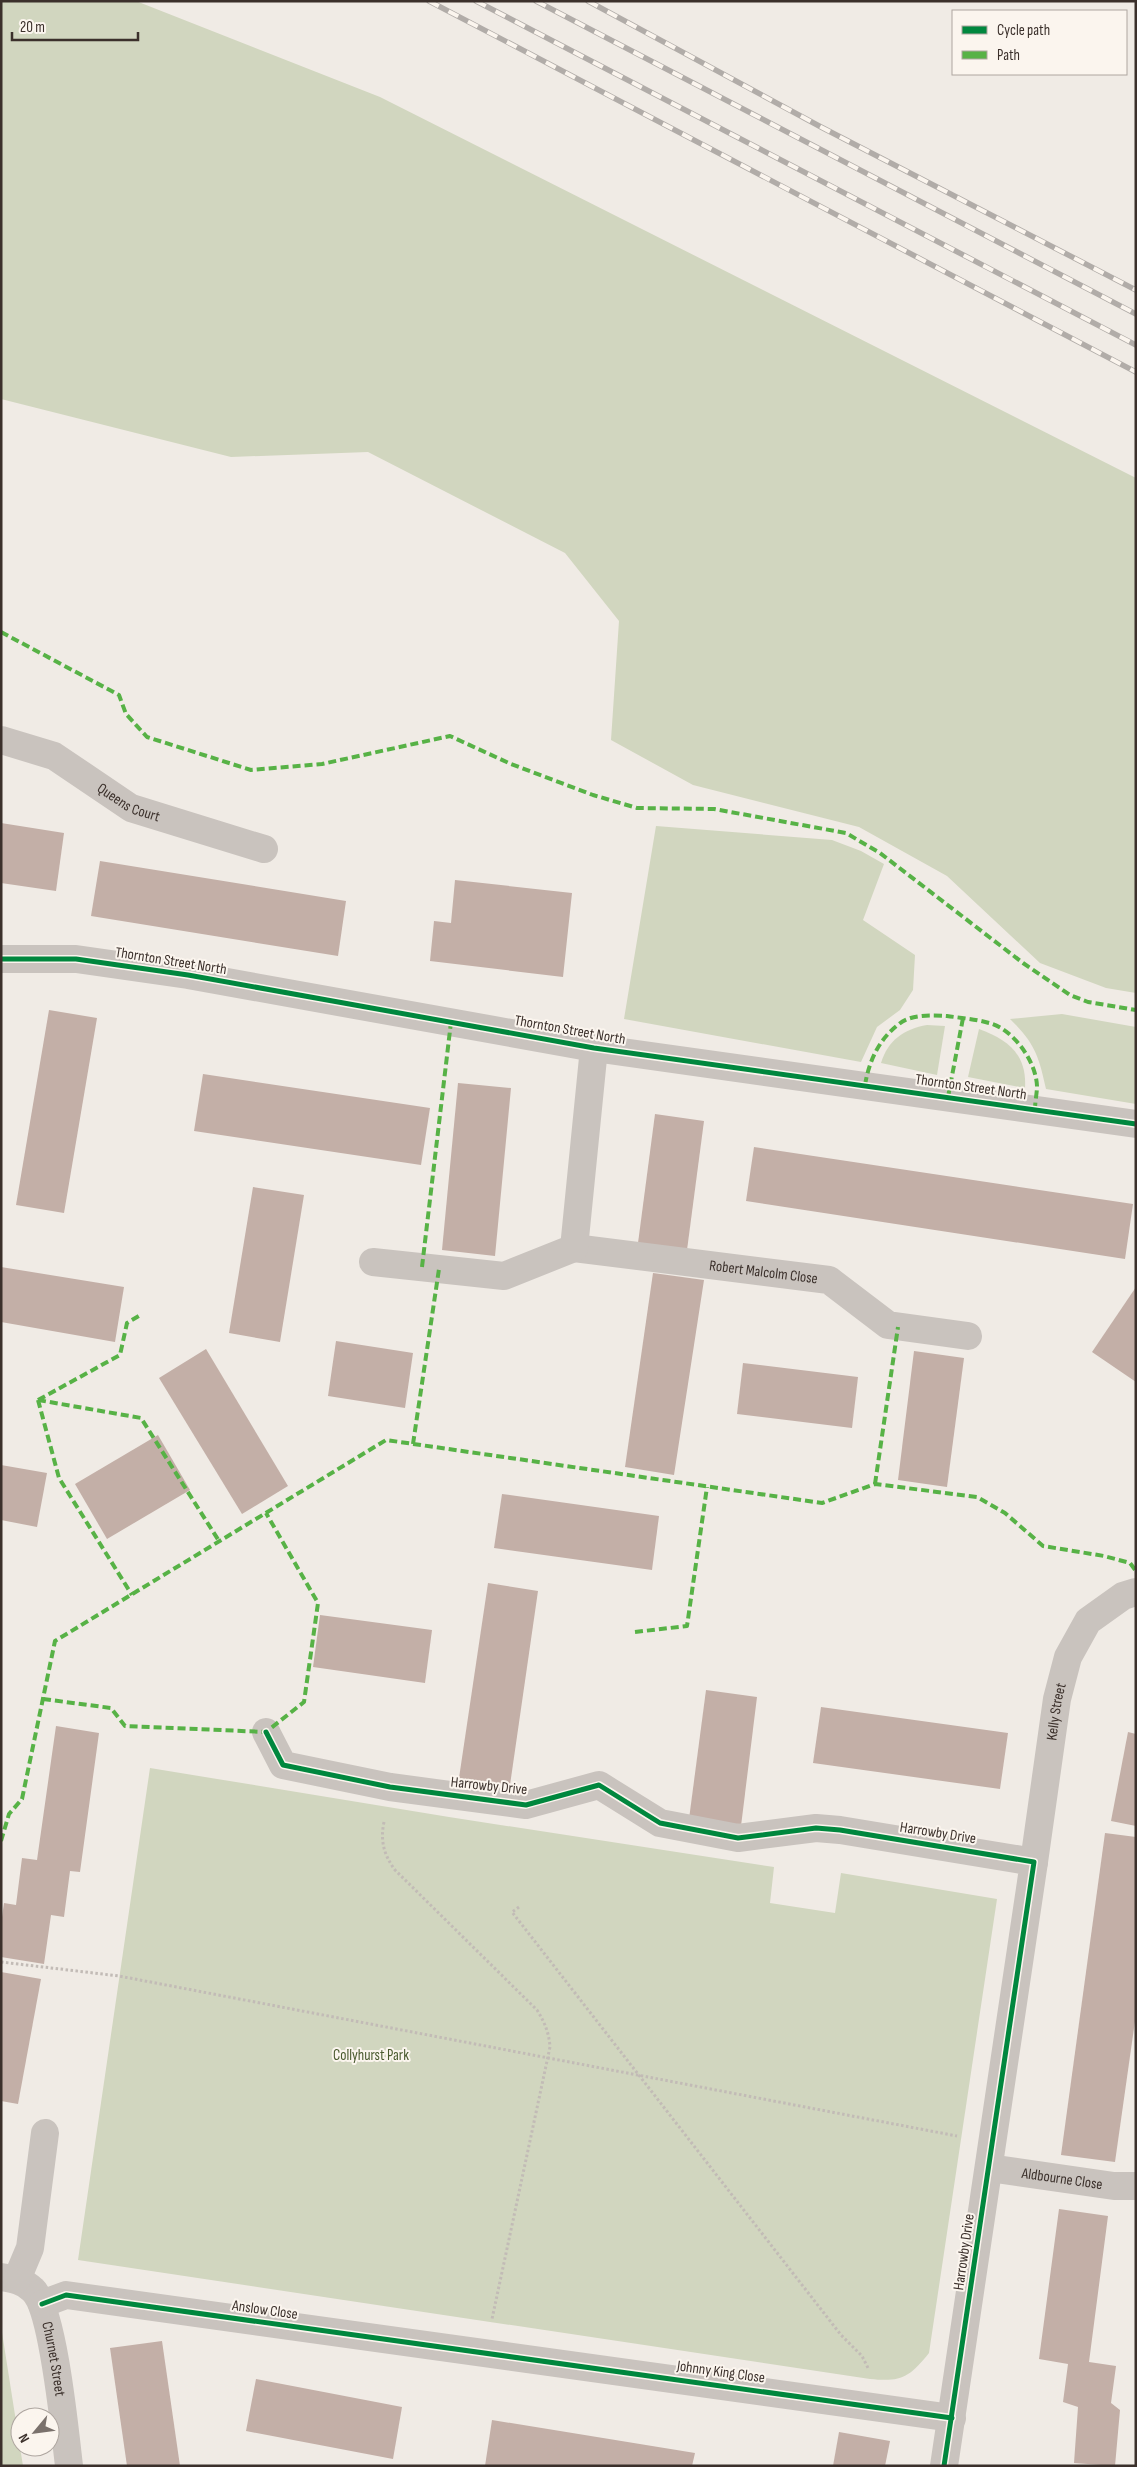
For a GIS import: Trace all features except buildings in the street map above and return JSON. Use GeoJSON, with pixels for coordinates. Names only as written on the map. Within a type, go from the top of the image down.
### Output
{"type":"FeatureCollection","features":[{"type":"Feature","properties":{"kind":"street","name":"Queens Court"},"geometry":{"type":"LineString","coordinates":[[1,740],[54,756],[131,808],[264,849]]}},
{"type":"Feature","properties":{"kind":"street","name":"Thornton Street North"},"geometry":{"type":"LineString","coordinates":[[1,959],[76,959],[188,975],[594,1048],[1136,1124]]}},
{"type":"Feature","properties":{"kind":"street"},"geometry":{"type":"LineString","coordinates":[[574,1248],[594,1048]]}},
{"type":"Feature","properties":{"kind":"street","name":"Robert Malcolm Close"},"geometry":{"type":"LineString","coordinates":[[373,1262],[504,1276],[574,1248],[829,1280],[888,1326],[968,1336]]}},
{"type":"Feature","properties":{"kind":"street","name":"Kelly Street"},"geometry":{"type":"LineString","coordinates":[[1034,1862],[1057,1699],[1068,1657],[1088,1621],[1122,1596],[1136,1592]]}},
{"type":"Feature","properties":{"kind":"street","name":"Harrowby Drive"},"geometry":{"type":"LineString","coordinates":[[266,1732],[283,1765],[390,1787],[526,1805],[599,1785],[660,1823],[738,1838],[816,1828],[840,1830],[1034,1862],[994,2141],[944,2466]]}},
{"type":"Feature","properties":{"kind":"street"},"geometry":{"type":"LineString","coordinates":[[9,2278],[30,2248],[45,2133]]}},
{"type":"Feature","properties":{"kind":"street","name":"Aldbourne Close"},"geometry":{"type":"LineString","coordinates":[[989,2168],[1114,2186],[1136,2186]]}},
{"type":"Feature","properties":{"kind":"street","name":"Churnet Street"},"geometry":{"type":"LineString","coordinates":[[9,2278],[33,2290],[42,2304],[50,2333],[70,2466]]}},
{"type":"Feature","properties":{"kind":"street","name":"Anslow Close"},"geometry":{"type":"LineString","coordinates":[[42,2304],[66,2295],[485,2352]]}},
{"type":"Feature","properties":{"kind":"street","name":"Johnny King Close"},"geometry":{"type":"LineString","coordinates":[[485,2352],[952,2418]]}},
{"type":"Feature","properties":{"kind":"path"},"geometry":{"type":"LineString","coordinates":[[390,1787],[382,1843],[386,1856],[395,1870],[537,2010],[545,2023],[549,2036],[548,2057],[485,2352]]}},
{"type":"Feature","properties":{"kind":"path"},"geometry":{"type":"LineString","coordinates":[[519,1907],[512,1912],[841,2335],[869,2366],[870,2379],[866,2405]]}},
{"type":"Feature","properties":{"kind":"path"},"geometry":{"type":"LineString","coordinates":[[1,1962],[119,1976],[548,2057],[638,2076],[994,2141]]}},
{"type":"Feature","properties":{"kind":"green space"},"geometry":{"type":"Polygon","coordinates":[[[1,1],[136,1],[380,97],[1136,478],[1136,993],[1106,988],[1040,963],[947,876],[859,827],[693,785],[611,740],[619,621],[565,553],[368,452],[231,457],[1,399],[1,1]]]}},
{"type":"Feature","properties":{"kind":"green space"},"geometry":{"type":"Polygon","coordinates":[[[656,826],[832,840],[861,851],[884,864],[863,920],[915,955],[913,990],[900,1010],[877,1027],[861,1062],[624,1019],[656,826]]]}},
{"type":"Feature","properties":{"kind":"green space"},"geometry":{"type":"Polygon","coordinates":[[[1062,1014],[1136,1027],[1136,1104],[1046,1089],[1041,1067],[1034,1050],[1025,1035],[1010,1019],[1062,1014]]]}},
{"type":"Feature","properties":{"kind":"green space"},"geometry":{"type":"Polygon","coordinates":[[[927,1025],[945,1026],[937,1075],[881,1063],[888,1048],[898,1037],[911,1029],[927,1025]]]}},
{"type":"Feature","properties":{"kind":"green space"},"geometry":{"type":"Polygon","coordinates":[[[979,1029],[999,1038],[1014,1050],[1023,1066],[1025,1088],[968,1077],[979,1029]]]}},
{"type":"Feature","properties":{"kind":"green space","name":"Collyhurst Park"},"geometry":{"type":"Polygon","coordinates":[[[150,1768],[449,1817],[774,1867],[770,1903],[835,1913],[841,1873],[997,1899],[929,2353],[916,2368],[904,2376],[889,2380],[870,2379],[78,2260],[150,1768]]]}},
{"type":"Feature","properties":{"kind":"green space"},"geometry":{"type":"Polygon","coordinates":[[[1,2326],[14,2407],[10,2407],[10,2457],[22,2457],[23,2466],[1,2466],[1,2326]]]}},
{"type":"Feature","properties":{"kind":"railway"},"geometry":{"type":"LineString","coordinates":[[429,1],[1136,372]]}},
{"type":"Feature","properties":{"kind":"railway"},"geometry":{"type":"LineString","coordinates":[[476,1],[1136,345]]}},
{"type":"Feature","properties":{"kind":"railway"},"geometry":{"type":"LineString","coordinates":[[536,1],[1136,314]]}},
{"type":"Feature","properties":{"kind":"railway"},"geometry":{"type":"LineString","coordinates":[[588,1],[821,127],[1136,290]]}},
{"type":"Feature","properties":{"kind":"marked path"},"geometry":{"type":"LineString","coordinates":[[1,632],[119,695],[126,714],[147,737],[251,770],[322,764],[450,736],[511,764],[593,795],[637,808],[714,809],[846,833],[880,853],[1023,963],[1070,995],[1088,1002],[1136,1010]]}},
{"type":"Feature","properties":{"kind":"marked path"},"geometry":{"type":"LineString","coordinates":[[865,1085],[869,1067],[876,1051],[886,1036],[899,1024],[910,1018],[929,1015],[947,1016],[998,1026],[1022,1047],[1036,1076],[1035,1109]]}},
{"type":"Feature","properties":{"kind":"marked path"},"geometry":{"type":"LineString","coordinates":[[948,1097],[963,1018]]}},
{"type":"Feature","properties":{"kind":"marked path"},"geometry":{"type":"LineString","coordinates":[[422,1267],[451,1022]]}},
{"type":"Feature","properties":{"kind":"marked path"},"geometry":{"type":"LineString","coordinates":[[413,1444],[439,1269]]}},
{"type":"Feature","properties":{"kind":"marked path"},"geometry":{"type":"LineString","coordinates":[[38,1400],[120,1355],[127,1323],[142,1314]]}},
{"type":"Feature","properties":{"kind":"marked path"},"geometry":{"type":"LineString","coordinates":[[875,1484],[898,1327]]}},
{"type":"Feature","properties":{"kind":"marked path"},"geometry":{"type":"LineString","coordinates":[[38,1400],[141,1418],[219,1541]]}},
{"type":"Feature","properties":{"kind":"marked path"},"geometry":{"type":"LineString","coordinates":[[38,1400],[59,1478],[132,1595]]}},
{"type":"Feature","properties":{"kind":"marked path"},"geometry":{"type":"LineString","coordinates":[[1,1841],[9,1814],[22,1799],[55,1641],[386,1440],[822,1503],[875,1484],[977,1497],[1005,1513],[1043,1546],[1104,1556],[1130,1563],[1136,1571]]}},
{"type":"Feature","properties":{"kind":"marked path"},"geometry":{"type":"LineString","coordinates":[[635,1632],[687,1626],[707,1487]]}},
{"type":"Feature","properties":{"kind":"marked path"},"geometry":{"type":"LineString","coordinates":[[43,1699],[111,1708],[125,1726],[266,1732],[304,1702],[318,1603],[266,1513]]}},
{"type":"Feature","properties":{"kind":"cycle path"},"geometry":{"type":"LineString","coordinates":[[1,959],[76,959],[188,975],[594,1048],[1136,1124]]}},
{"type":"Feature","properties":{"kind":"cycle path"},"geometry":{"type":"LineString","coordinates":[[266,1732],[283,1765],[390,1787],[526,1805],[599,1785],[660,1823],[738,1838],[816,1828],[840,1830],[1034,1862],[944,2466]]}},
{"type":"Feature","properties":{"kind":"cycle path"},"geometry":{"type":"LineString","coordinates":[[42,2304],[66,2295],[952,2418]]}}]}
